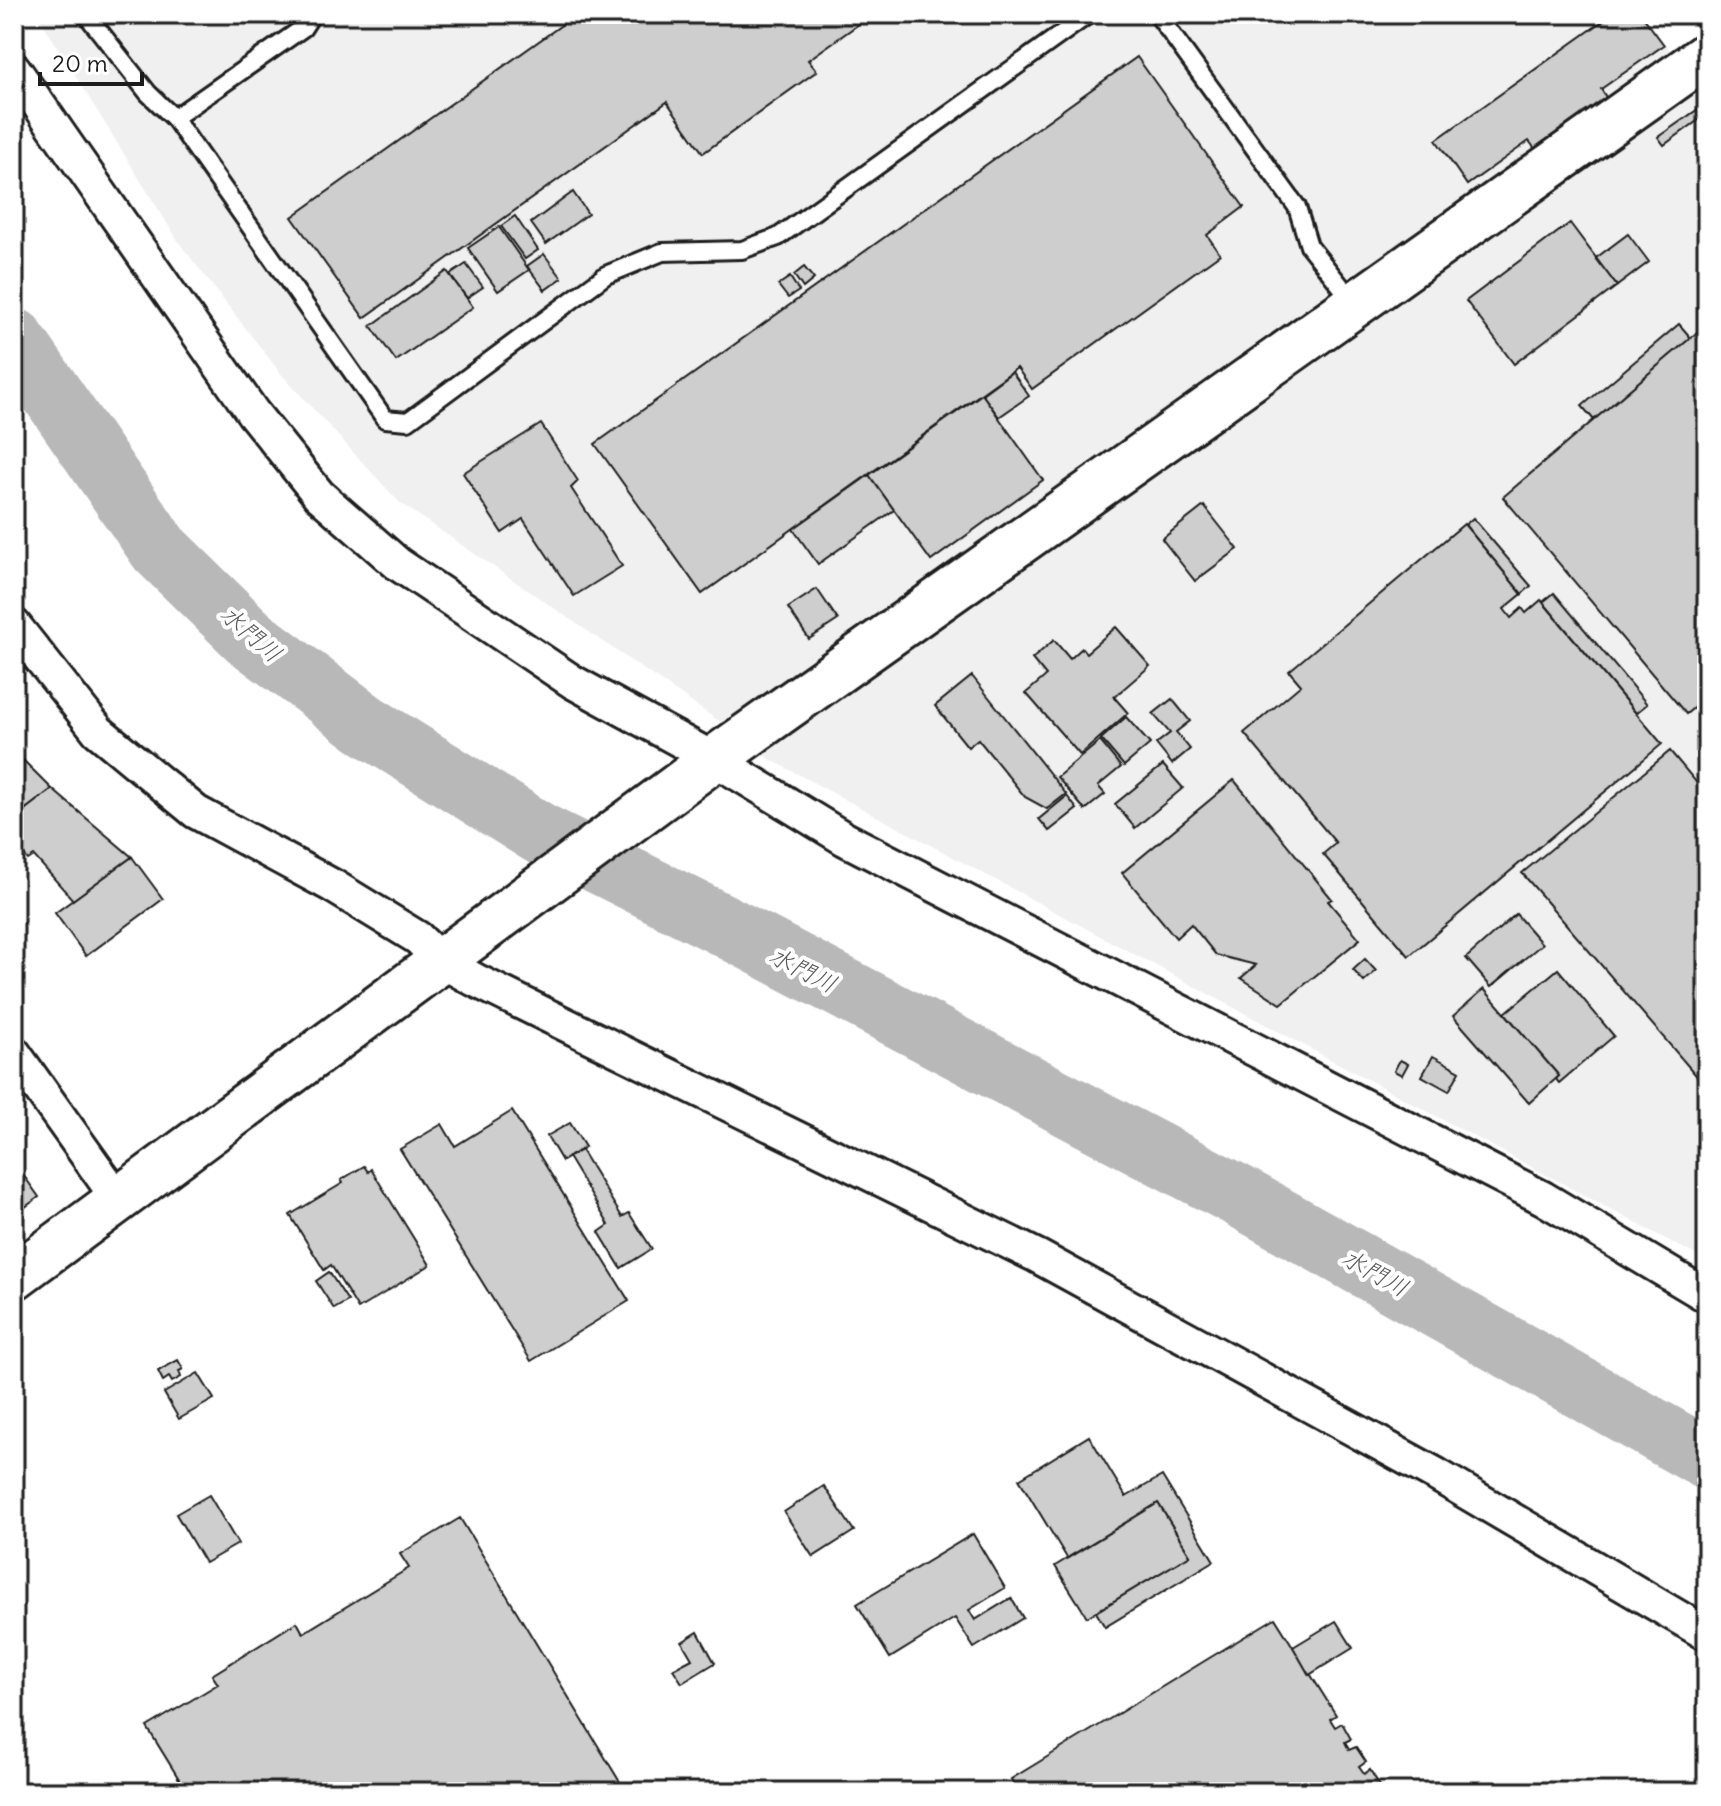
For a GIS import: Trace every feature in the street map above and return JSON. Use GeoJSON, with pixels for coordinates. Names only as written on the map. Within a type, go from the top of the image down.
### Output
{"type":"FeatureCollection","features":[{"type":"Feature","properties":{"kind":"street"},"geometry":{"type":"LineString","coordinates":[[14,1277],[701,768],[1707,55]]}},
{"type":"Feature","properties":{"kind":"street"},"geometry":{"type":"LineString","coordinates":[[14,69],[253,413],[319,495],[398,564],[701,768],[1543,1198],[1707,1296]]}},
{"type":"Feature","properties":{"kind":"street"},"geometry":{"type":"LineString","coordinates":[[14,625],[98,731],[196,812],[333,886],[418,938],[453,952],[475,980],[1037,1256],[1437,1475],[1707,1634]]}},
{"type":"Feature","properties":{"kind":"street"},"geometry":{"type":"LineString","coordinates":[[14,1053],[118,1199]]}},
{"type":"Feature","properties":{"kind":"lane"},"geometry":{"type":"LineString","coordinates":[[86,14],[148,93],[174,118],[385,419],[408,421],[606,275],[662,252],[742,250],[778,237],[1089,14]]}},
{"type":"Feature","properties":{"kind":"lane"},"geometry":{"type":"LineString","coordinates":[[174,118],[303,28],[312,14]]}},
{"type":"Feature","properties":{"kind":"lane"},"geometry":{"type":"LineString","coordinates":[[1157,14],[1297,207],[1309,246],[1356,306]]}},
{"type":"Feature","properties":{"kind":"shaded area"},"geometry":{"type":"Polygon","coordinates":[[[37,14],[1643,14],[1675,57],[726,726],[399,502],[282,375],[180,244],[37,14]]]}},
{"type":"Feature","properties":{"kind":"shaded area"},"geometry":{"type":"Polygon","coordinates":[[[1707,74],[1707,1261],[751,749],[1707,74]]]}},
{"type":"Feature","properties":{"kind":"building"},"geometry":{"type":"Polygon","coordinates":[[[577,14],[873,14],[808,60],[817,71],[703,153],[667,102],[364,318],[292,217],[577,14]]]}},
{"type":"Feature","properties":{"kind":"building"},"geometry":{"type":"Polygon","coordinates":[[[1613,14],[1641,14],[1664,45],[1601,89],[1607,99],[1536,150],[1529,141],[1467,185],[1436,140],[1613,14]]]}},
{"type":"Feature","properties":{"kind":"building"},"geometry":{"type":"Polygon","coordinates":[[[1137,57],[1244,207],[1207,235],[1220,254],[1032,389],[1017,368],[702,594],[595,444],[1137,57]]]}},
{"type":"Feature","properties":{"kind":"building"},"geometry":{"type":"Polygon","coordinates":[[[1707,103],[1707,114],[1664,145],[1658,137],[1707,103]]]}},
{"type":"Feature","properties":{"kind":"building"},"geometry":{"type":"Polygon","coordinates":[[[573,192],[588,214],[546,244],[531,223],[573,192]]]}},
{"type":"Feature","properties":{"kind":"building"},"geometry":{"type":"Polygon","coordinates":[[[515,216],[538,250],[525,259],[501,226],[515,216]]]}},
{"type":"Feature","properties":{"kind":"building"},"geometry":{"type":"Polygon","coordinates":[[[1570,223],[1617,286],[1514,364],[1466,301],[1570,223]]]}},
{"type":"Feature","properties":{"kind":"building"},"geometry":{"type":"Polygon","coordinates":[[[499,227],[529,270],[498,291],[468,248],[499,227]]]}},
{"type":"Feature","properties":{"kind":"building"},"geometry":{"type":"Polygon","coordinates":[[[1628,234],[1649,262],[1617,286],[1596,258],[1628,234]]]}},
{"type":"Feature","properties":{"kind":"building"},"geometry":{"type":"Polygon","coordinates":[[[544,254],[562,278],[545,290],[527,266],[544,254]]]}},
{"type":"Feature","properties":{"kind":"building"},"geometry":{"type":"Polygon","coordinates":[[[466,264],[483,287],[467,298],[450,275],[466,264]]]}},
{"type":"Feature","properties":{"kind":"building"},"geometry":{"type":"Polygon","coordinates":[[[804,267],[814,279],[803,288],[794,275],[804,267]]]}},
{"type":"Feature","properties":{"kind":"building"},"geometry":{"type":"Polygon","coordinates":[[[447,271],[473,307],[396,361],[371,326],[447,271]]]}},
{"type":"Feature","properties":{"kind":"building"},"geometry":{"type":"Polygon","coordinates":[[[790,277],[799,291],[788,298],[778,285],[790,277]]]}},
{"type":"Feature","properties":{"kind":"building"},"geometry":{"type":"Polygon","coordinates":[[[1679,324],[1691,338],[1594,420],[1582,406],[1679,324]]]}},
{"type":"Feature","properties":{"kind":"building"},"geometry":{"type":"Polygon","coordinates":[[[1707,324],[1707,697],[1686,714],[1503,497],[1707,324]]]}},
{"type":"Feature","properties":{"kind":"building"},"geometry":{"type":"Polygon","coordinates":[[[1012,372],[1029,396],[999,417],[982,394],[1012,372]]]}},
{"type":"Feature","properties":{"kind":"building"},"geometry":{"type":"Polygon","coordinates":[[[982,394],[1043,480],[931,561],[869,475],[982,394]]]}},
{"type":"Feature","properties":{"kind":"building"},"geometry":{"type":"Polygon","coordinates":[[[541,424],[578,481],[571,488],[622,566],[574,596],[523,519],[502,533],[463,473],[541,424]]]}},
{"type":"Feature","properties":{"kind":"building"},"geometry":{"type":"Polygon","coordinates":[[[869,475],[894,510],[818,564],[793,529],[869,475]]]}},
{"type":"Feature","properties":{"kind":"building"},"geometry":{"type":"Polygon","coordinates":[[[1204,506],[1238,549],[1195,581],[1162,539],[1204,506]]]}},
{"type":"Feature","properties":{"kind":"building"},"geometry":{"type":"Polygon","coordinates":[[[1473,518],[1531,586],[1522,594],[1465,525],[1473,518]]]}},
{"type":"Feature","properties":{"kind":"building"},"geometry":{"type":"Polygon","coordinates":[[[1464,524],[1522,594],[1504,609],[1511,618],[1522,608],[1526,613],[1541,600],[1662,744],[1409,956],[1323,854],[1336,843],[1244,733],[1301,685],[1289,671],[1464,524]]]}},
{"type":"Feature","properties":{"kind":"building"},"geometry":{"type":"Polygon","coordinates":[[[817,589],[838,620],[809,639],[788,608],[817,589]]]}},
{"type":"Feature","properties":{"kind":"building"},"geometry":{"type":"Polygon","coordinates":[[[1554,593],[1647,704],[1636,713],[1543,602],[1554,593]]]}},
{"type":"Feature","properties":{"kind":"building"},"geometry":{"type":"Polygon","coordinates":[[[1116,627],[1150,666],[1114,697],[1128,713],[1080,755],[1026,693],[1046,676],[1032,659],[1054,640],[1070,659],[1082,648],[1086,653],[1116,627]]]}},
{"type":"Feature","properties":{"kind":"building"},"geometry":{"type":"Polygon","coordinates":[[[972,676],[1066,794],[1047,809],[1025,797],[978,739],[968,747],[935,706],[972,676]]]}},
{"type":"Feature","properties":{"kind":"building"},"geometry":{"type":"Polygon","coordinates":[[[1172,699],[1190,721],[1176,732],[1190,749],[1172,764],[1156,744],[1170,733],[1153,714],[1172,699]]]}},
{"type":"Feature","properties":{"kind":"building"},"geometry":{"type":"Polygon","coordinates":[[[1126,717],[1150,744],[1124,766],[1101,739],[1126,717]]]}},
{"type":"Feature","properties":{"kind":"building"},"geometry":{"type":"Polygon","coordinates":[[[1100,741],[1121,767],[1098,786],[1105,794],[1085,810],[1057,777],[1100,741]]]}},
{"type":"Feature","properties":{"kind":"building"},"geometry":{"type":"Polygon","coordinates":[[[14,751],[52,789],[14,818],[14,751]]]}},
{"type":"Feature","properties":{"kind":"building"},"geometry":{"type":"Polygon","coordinates":[[[1670,751],[1707,795],[1707,1088],[1522,873],[1670,751]]]}},
{"type":"Feature","properties":{"kind":"building"},"geometry":{"type":"Polygon","coordinates":[[[1163,765],[1183,788],[1135,828],[1115,804],[1163,765]]]}},
{"type":"Feature","properties":{"kind":"building"},"geometry":{"type":"Polygon","coordinates":[[[1234,780],[1332,899],[1328,901],[1360,939],[1281,1004],[1241,978],[1256,965],[1216,955],[1191,924],[1176,938],[1122,873],[1234,780]]]}},
{"type":"Feature","properties":{"kind":"building"},"geometry":{"type":"Polygon","coordinates":[[[52,789],[132,857],[73,900],[34,856],[28,860],[14,842],[14,818],[52,789]]]}},
{"type":"Feature","properties":{"kind":"building"},"geometry":{"type":"Polygon","coordinates":[[[1067,796],[1077,809],[1049,831],[1039,819],[1067,796]]]}},
{"type":"Feature","properties":{"kind":"building"},"geometry":{"type":"Polygon","coordinates":[[[132,857],[163,899],[86,956],[55,913],[132,857]]]}},
{"type":"Feature","properties":{"kind":"building"},"geometry":{"type":"Polygon","coordinates":[[[1516,914],[1542,944],[1491,987],[1466,958],[1516,914]]]}},
{"type":"Feature","properties":{"kind":"building"},"geometry":{"type":"Polygon","coordinates":[[[1365,959],[1376,971],[1364,982],[1353,970],[1365,959]]]}},
{"type":"Feature","properties":{"kind":"building"},"geometry":{"type":"Polygon","coordinates":[[[1558,969],[1614,1036],[1559,1083],[1556,1079],[1559,1076],[1505,1013],[1558,969]]]}},
{"type":"Feature","properties":{"kind":"building"},"geometry":{"type":"Polygon","coordinates":[[[1484,989],[1559,1076],[1529,1103],[1453,1016],[1484,989]]]}},
{"type":"Feature","properties":{"kind":"building"},"geometry":{"type":"Polygon","coordinates":[[[1433,1056],[1460,1071],[1449,1091],[1422,1076],[1433,1056]]]}},
{"type":"Feature","properties":{"kind":"building"},"geometry":{"type":"Polygon","coordinates":[[[1400,1060],[1408,1064],[1402,1075],[1394,1071],[1400,1060]]]}},
{"type":"Feature","properties":{"kind":"building"},"geometry":{"type":"Polygon","coordinates":[[[512,1111],[629,1301],[531,1361],[400,1149],[442,1124],[455,1146],[512,1111]]]}},
{"type":"Feature","properties":{"kind":"building"},"geometry":{"type":"Polygon","coordinates":[[[570,1123],[585,1147],[562,1161],[547,1136],[570,1123]]]}},
{"type":"Feature","properties":{"kind":"building"},"geometry":{"type":"Polygon","coordinates":[[[581,1150],[622,1217],[629,1213],[652,1249],[621,1268],[599,1232],[609,1225],[568,1157],[581,1150]]]}},
{"type":"Feature","properties":{"kind":"building"},"geometry":{"type":"Polygon","coordinates":[[[14,1162],[39,1197],[14,1215],[14,1162]]]}},
{"type":"Feature","properties":{"kind":"building"},"geometry":{"type":"Polygon","coordinates":[[[364,1166],[368,1172],[371,1169],[430,1265],[358,1309],[331,1265],[324,1270],[290,1215],[343,1183],[341,1180],[364,1166]]]}},
{"type":"Feature","properties":{"kind":"building"},"geometry":{"type":"Polygon","coordinates":[[[329,1272],[348,1301],[334,1309],[316,1281],[329,1272]]]}},
{"type":"Feature","properties":{"kind":"building"},"geometry":{"type":"Polygon","coordinates":[[[178,1360],[183,1369],[179,1371],[181,1377],[172,1382],[169,1377],[163,1381],[158,1371],[178,1360]]]}},
{"type":"Feature","properties":{"kind":"building"},"geometry":{"type":"Polygon","coordinates":[[[198,1373],[214,1399],[179,1419],[164,1393],[198,1373]]]}},
{"type":"Feature","properties":{"kind":"building"},"geometry":{"type":"Polygon","coordinates":[[[1089,1436],[1126,1497],[1162,1476],[1214,1561],[1105,1627],[1096,1612],[1190,1555],[1158,1503],[1067,1558],[1019,1479],[1089,1436]]]}},
{"type":"Feature","properties":{"kind":"building"},"geometry":{"type":"Polygon","coordinates":[[[824,1486],[854,1531],[813,1557],[784,1512],[824,1486]]]}},
{"type":"Feature","properties":{"kind":"building"},"geometry":{"type":"Polygon","coordinates":[[[209,1495],[238,1544],[205,1563],[176,1514],[209,1495]]]}},
{"type":"Feature","properties":{"kind":"building"},"geometry":{"type":"Polygon","coordinates":[[[1158,1503],[1190,1555],[1087,1617],[1055,1566],[1158,1503]]]}},
{"type":"Feature","properties":{"kind":"building"},"geometry":{"type":"Polygon","coordinates":[[[460,1518],[626,1792],[187,1792],[147,1727],[218,1684],[212,1675],[297,1622],[303,1633],[409,1568],[400,1554],[460,1518]]]}},
{"type":"Feature","properties":{"kind":"building"},"geometry":{"type":"Polygon","coordinates":[[[973,1534],[1005,1588],[969,1610],[975,1620],[1011,1598],[1023,1618],[974,1648],[955,1618],[890,1658],[857,1604],[973,1534]]]}},
{"type":"Feature","properties":{"kind":"building"},"geometry":{"type":"Polygon","coordinates":[[[1275,1618],[1336,1715],[1330,1719],[1335,1727],[1342,1723],[1351,1739],[1345,1742],[1349,1750],[1356,1747],[1366,1762],[1359,1767],[1364,1774],[1370,1770],[1380,1786],[1375,1792],[1018,1792],[1011,1779],[1275,1618]]]}},
{"type":"Feature","properties":{"kind":"building"},"geometry":{"type":"Polygon","coordinates":[[[1336,1621],[1353,1648],[1309,1675],[1293,1647],[1336,1621]]]}},
{"type":"Feature","properties":{"kind":"building"},"geometry":{"type":"Polygon","coordinates":[[[698,1632],[715,1663],[682,1683],[673,1669],[692,1659],[682,1642],[698,1632]]]}},
{"type":"Feature","properties":{"kind":"waterway","name":"水門川"},"geometry":{"type":"LineString","coordinates":[[14,339],[159,549],[249,637],[365,724],[539,833],[723,925],[1239,1196],[1707,1459]]}}]}
